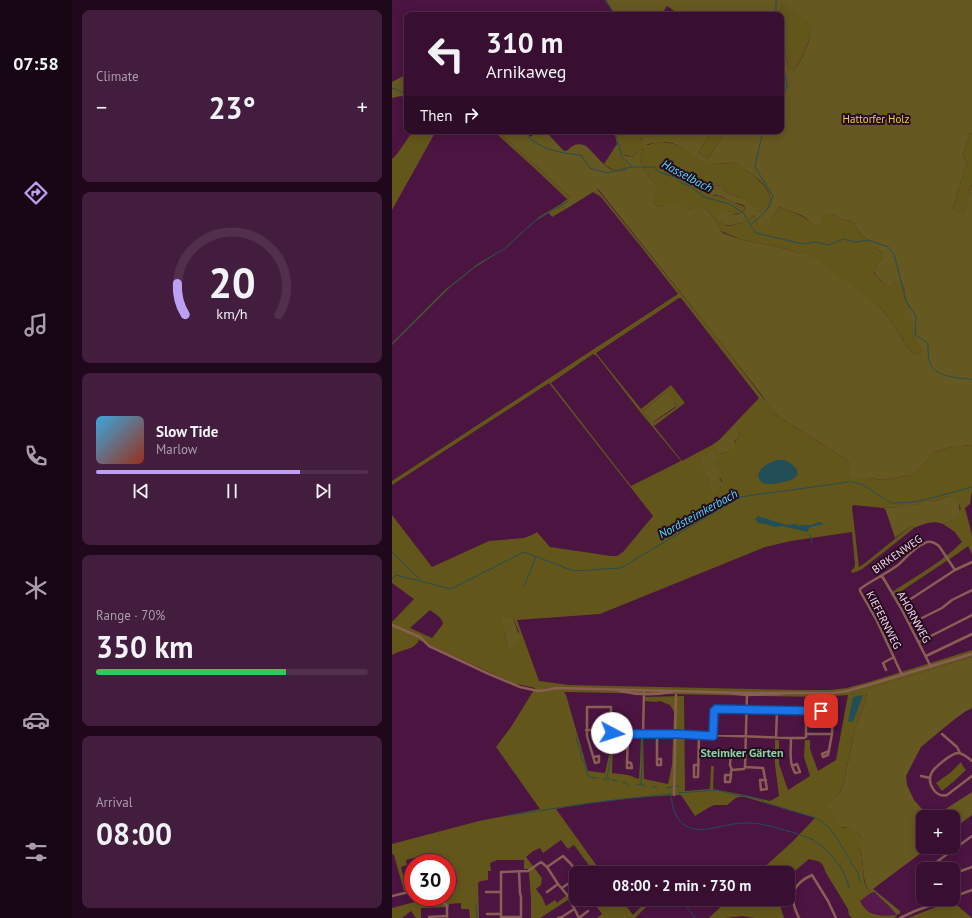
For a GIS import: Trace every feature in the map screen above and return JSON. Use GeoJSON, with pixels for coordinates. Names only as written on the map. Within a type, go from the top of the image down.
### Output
{"type":"FeatureCollection","features":[{"type":"Feature","properties":{"kind":"street","name":"BIRKENWEG"},"geometry":{"type":"LineString","coordinates":[[860,589],[898,565],[923,543],[928,542],[935,543],[939,546],[955,570]]}},
{"type":"Feature","properties":{"kind":"street"},"geometry":{"type":"LineString","coordinates":[[900,606],[955,570],[972,562]]}},
{"type":"Feature","properties":{"kind":"street","name":"AHORNWEG"},"geometry":{"type":"LineString","coordinates":[[882,576],[910,624],[931,667]]}},
{"type":"Feature","properties":{"kind":"street","name":"KIEFERNWEG"},"geometry":{"type":"LineString","coordinates":[[860,589],[881,628],[902,675]]}},
{"type":"Feature","properties":{"kind":"street"},"geometry":{"type":"LineString","coordinates":[[910,624],[942,608],[952,600],[972,590]]}},
{"type":"Feature","properties":{"kind":"street"},"geometry":{"type":"LineString","coordinates":[[919,642],[972,615]]}},
{"type":"Feature","properties":{"kind":"street"},"geometry":{"type":"LineString","coordinates":[[392,625],[420,637],[429,646],[500,679],[520,687],[538,691],[556,688],[721,692],[734,694],[772,695],[791,693],[833,693],[867,686],[972,654]]}},
{"type":"Feature","properties":{"kind":"street"},"geometry":{"type":"LineString","coordinates":[[926,656],[972,634]]}},
{"type":"Feature","properties":{"kind":"street","name":"KIEFERNWEG"},"geometry":{"type":"LineString","coordinates":[[886,670],[883,663],[894,657]]}},
{"type":"Feature","properties":{"kind":"street"},"geometry":{"type":"LineString","coordinates":[[611,689],[628,693],[644,694],[682,691]]}},
{"type":"Feature","properties":{"kind":"street"},"geometry":{"type":"LineString","coordinates":[[644,690],[644,735]]}},
{"type":"Feature","properties":{"kind":"street"},"geometry":{"type":"LineString","coordinates":[[744,768],[747,694]]}},
{"type":"Feature","properties":{"kind":"street"},"geometry":{"type":"LineString","coordinates":[[674,795],[676,695]]}},
{"type":"Feature","properties":{"kind":"street"},"geometry":{"type":"LineString","coordinates":[[594,757],[586,730],[586,707],[611,708],[610,730]]}},
{"type":"Feature","properties":{"kind":"street"},"geometry":{"type":"LineString","coordinates":[[713,736],[714,711],[716,709],[833,712],[832,734],[829,751]]}},
{"type":"Feature","properties":{"kind":"street"},"geometry":{"type":"LineString","coordinates":[[776,738],[777,710]]}},
{"type":"Feature","properties":{"kind":"street"},"geometry":{"type":"LineString","coordinates":[[586,730],[610,730],[614,734],[628,735],[675,734],[804,738],[806,737],[806,711]]}},
{"type":"Feature","properties":{"kind":"street"},"geometry":{"type":"LineString","coordinates":[[657,734],[657,759]]}},
{"type":"Feature","properties":{"kind":"street"},"geometry":{"type":"LineString","coordinates":[[806,734],[832,734]]}},
{"type":"Feature","properties":{"kind":"street"},"geometry":{"type":"LineString","coordinates":[[942,734],[957,746],[960,753],[972,761]]}},
{"type":"Feature","properties":{"kind":"street"},"geometry":{"type":"LineString","coordinates":[[627,762],[628,735]]}},
{"type":"Feature","properties":{"kind":"street"},"geometry":{"type":"LineString","coordinates":[[698,765],[694,766],[694,777],[698,777],[699,735]]}},
{"type":"Feature","properties":{"kind":"street"},"geometry":{"type":"LineString","coordinates":[[791,738],[792,766]]}},
{"type":"Feature","properties":{"kind":"street"},"geometry":{"type":"LineString","coordinates":[[731,750],[731,775]]}},
{"type":"Feature","properties":{"kind":"street"},"geometry":{"type":"LineString","coordinates":[[960,753],[953,755],[936,768],[931,774],[930,778],[932,787],[939,795],[947,795],[972,776]]}},
{"type":"Feature","properties":{"kind":"street"},"geometry":{"type":"LineString","coordinates":[[732,770],[744,768],[763,768],[765,776],[767,789],[761,790],[760,780],[766,780]]}},
{"type":"Feature","properties":{"kind":"street"},"geometry":{"type":"LineString","coordinates":[[921,776],[930,778]]}},
{"type":"Feature","properties":{"kind":"street"},"geometry":{"type":"LineString","coordinates":[[937,862],[972,836]]}},
{"type":"Feature","properties":{"kind":"street"},"geometry":{"type":"LineString","coordinates":[[547,867],[563,856],[572,866]]}},
{"type":"Feature","properties":{"kind":"street"},"geometry":{"type":"LineString","coordinates":[[501,916],[501,872],[529,870],[541,862],[547,867],[568,896],[579,918],[588,911]]}},
{"type":"Feature","properties":{"kind":"street"},"geometry":{"type":"LineString","coordinates":[[960,871],[972,867]]}},
{"type":"Feature","properties":{"kind":"street"},"geometry":{"type":"LineString","coordinates":[[487,914],[521,917],[519,871]]}},
{"type":"Feature","properties":{"kind":"street"},"geometry":{"type":"LineString","coordinates":[[799,918],[793,904],[795,887],[801,881],[812,875],[828,901],[836,918]]}},
{"type":"Feature","properties":{"kind":"street"},"geometry":{"type":"LineString","coordinates":[[562,888],[569,883]]}},
{"type":"Feature","properties":{"kind":"street"},"geometry":{"type":"LineString","coordinates":[[547,892],[558,884]]}},
{"type":"Feature","properties":{"kind":"street"},"geometry":{"type":"LineString","coordinates":[[960,894],[972,890]]}},
{"type":"Feature","properties":{"kind":"street"},"geometry":{"type":"LineString","coordinates":[[392,894],[404,892]]}},
{"type":"Feature","properties":{"kind":"street"},"geometry":{"type":"LineString","coordinates":[[486,892],[501,892]]}},
{"type":"Feature","properties":{"kind":"street"},"geometry":{"type":"LineString","coordinates":[[429,917],[447,917],[447,906]]}},
{"type":"Feature","properties":{"kind":"street"},"geometry":{"type":"LineString","coordinates":[[900,918],[929,906]]}},
{"type":"Feature","properties":{"kind":"street"},"geometry":{"type":"LineString","coordinates":[[558,918],[574,909]]}},
{"type":"Feature","properties":{"kind":"shaded area"},"geometry":{"type":"Polygon","coordinates":[[[782,1],[811,22],[810,35],[804,54],[794,71],[788,66],[784,43],[784,12],[780,12],[782,1]]]}},
{"type":"Feature","properties":{"kind":"shaded area"},"geometry":{"type":"Polygon","coordinates":[[[970,133],[972,134],[972,184],[963,216],[953,209],[967,162],[963,155],[970,133]]]}},
{"type":"Feature","properties":{"kind":"shaded area"},"geometry":{"type":"Polygon","coordinates":[[[411,134],[434,134],[392,210],[392,159],[411,134]]]}},
{"type":"Feature","properties":{"kind":"shaded area"},"geometry":{"type":"Polygon","coordinates":[[[498,134],[502,134],[570,197],[567,199],[498,134]]]}},
{"type":"Feature","properties":{"kind":"shaded area"},"geometry":{"type":"Polygon","coordinates":[[[615,134],[620,134],[626,137],[639,137],[648,145],[660,142],[674,144],[699,158],[712,163],[732,163],[741,165],[744,170],[753,175],[766,188],[770,201],[765,210],[759,212],[751,204],[739,197],[727,193],[721,186],[716,185],[707,188],[712,195],[741,205],[746,209],[720,221],[725,225],[728,226],[745,221],[754,215],[758,224],[772,219],[780,207],[802,216],[812,224],[822,221],[825,214],[832,214],[840,219],[850,221],[855,224],[861,235],[876,249],[883,253],[883,258],[876,266],[874,273],[881,281],[888,285],[891,286],[896,281],[900,281],[904,286],[904,297],[909,305],[908,309],[914,320],[915,327],[918,327],[919,329],[912,334],[922,350],[918,355],[915,355],[907,347],[880,307],[801,253],[742,240],[723,232],[721,231],[718,223],[703,207],[694,207],[690,210],[685,210],[664,206],[660,207],[656,205],[653,201],[653,197],[656,191],[656,184],[642,166],[640,157],[643,151],[642,149],[632,157],[625,155],[621,157],[626,170],[616,171],[604,164],[617,144],[615,134]]]}},
{"type":"Feature","properties":{"kind":"shaded area"},"geometry":{"type":"Polygon","coordinates":[[[710,134],[720,134],[723,136],[708,159],[698,153],[710,134]]]}},
{"type":"Feature","properties":{"kind":"shaded area"},"geometry":{"type":"Polygon","coordinates":[[[597,189],[720,342],[774,412],[779,417],[846,459],[868,478],[883,480],[911,475],[927,461],[931,453],[954,446],[972,446],[972,493],[970,504],[965,508],[972,535],[972,554],[968,546],[894,596],[892,592],[937,562],[962,542],[955,532],[943,524],[956,517],[960,511],[959,504],[949,496],[931,502],[897,507],[884,508],[853,505],[859,567],[911,526],[914,528],[863,569],[852,573],[851,571],[855,565],[852,532],[791,541],[765,547],[600,614],[517,620],[539,681],[569,685],[829,690],[847,688],[869,682],[972,650],[972,657],[866,690],[867,698],[855,729],[843,786],[840,792],[827,807],[844,828],[849,827],[863,839],[860,850],[864,881],[871,893],[860,901],[871,913],[876,915],[897,915],[894,918],[852,918],[822,864],[818,861],[809,859],[795,871],[795,866],[766,866],[815,818],[745,797],[737,798],[727,805],[714,805],[695,816],[681,795],[618,799],[556,809],[597,866],[590,866],[574,845],[568,849],[561,840],[543,853],[540,848],[533,851],[526,857],[542,878],[541,885],[536,889],[546,906],[555,900],[557,903],[568,894],[569,896],[569,902],[568,900],[540,918],[531,918],[529,872],[528,869],[524,869],[524,860],[497,860],[490,863],[491,871],[488,871],[488,880],[478,883],[479,918],[470,918],[469,909],[461,909],[461,903],[456,903],[456,883],[458,881],[456,879],[456,854],[404,854],[404,866],[401,867],[404,878],[404,891],[394,855],[392,854],[392,844],[479,821],[540,809],[496,747],[511,727],[535,688],[513,683],[419,640],[416,645],[392,655],[392,621],[414,599],[392,583],[392,515],[432,567],[489,541],[524,538],[537,532],[550,547],[617,556],[623,552],[653,516],[549,383],[392,485],[392,481],[678,294],[601,197],[593,192],[597,189]],[[681,298],[596,353],[641,409],[671,385],[685,403],[654,426],[682,461],[719,440],[759,398],[681,298]],[[593,354],[551,383],[631,486],[681,461],[641,413],[597,356],[593,354]],[[666,392],[643,411],[654,422],[676,406],[666,392]],[[736,424],[717,442],[720,454],[727,452],[738,438],[739,433],[736,424]],[[715,452],[707,481],[717,489],[722,486],[722,481],[719,477],[720,475],[714,463],[718,457],[715,452]],[[430,610],[410,628],[432,638],[443,622],[430,610]],[[513,618],[504,630],[508,650],[519,632],[513,618]],[[564,692],[588,771],[605,773],[609,755],[608,736],[613,736],[612,773],[628,775],[639,779],[641,735],[643,735],[644,779],[668,784],[672,765],[674,712],[670,705],[660,701],[645,701],[644,697],[684,696],[685,791],[710,789],[711,766],[714,766],[713,789],[770,801],[779,796],[775,765],[775,740],[779,740],[779,764],[788,790],[810,776],[804,757],[805,740],[810,740],[810,749],[818,771],[836,760],[848,695],[819,697],[564,692]]]}},
{"type":"Feature","properties":{"kind":"shaded area"},"geometry":{"type":"Polygon","coordinates":[[[561,204],[566,209],[552,217],[549,213],[535,221],[504,249],[539,217],[561,204]]]}},
{"type":"Feature","properties":{"kind":"shaded area"},"geometry":{"type":"Polygon","coordinates":[[[503,250],[474,268],[448,289],[392,345],[392,343],[445,290],[479,263],[503,250]]]}},
{"type":"Feature","properties":{"kind":"shaded area"},"geometry":{"type":"Polygon","coordinates":[[[777,460],[789,462],[796,468],[798,473],[797,475],[784,482],[775,484],[762,483],[758,476],[760,470],[777,460]]]}},
{"type":"Feature","properties":{"kind":"shaded area"},"geometry":{"type":"Polygon","coordinates":[[[758,516],[786,525],[811,525],[819,522],[825,524],[810,527],[807,532],[782,526],[775,527],[758,523],[755,519],[758,516]]]}},
{"type":"Feature","properties":{"kind":"shaded area"},"geometry":{"type":"Polygon","coordinates":[[[863,695],[853,722],[848,721],[853,697],[863,695]]]}},
{"type":"Feature","properties":{"kind":"shaded area"},"geometry":{"type":"Polygon","coordinates":[[[961,762],[966,770],[942,791],[936,783],[950,773],[961,762]]]}},
{"type":"Feature","properties":{"kind":"shaded area"},"geometry":{"type":"Polygon","coordinates":[[[873,892],[897,915],[876,916],[866,909],[860,901],[873,892]]]}},
{"type":"Feature","properties":{"kind":"shaded area"},"geometry":{"type":"Polygon","coordinates":[[[404,905],[449,906],[421,908],[421,918],[416,918],[411,911],[402,918],[392,918],[392,908],[404,905]]]}},
{"type":"Feature","properties":{"kind":"shaded area"},"geometry":{"type":"Polygon","coordinates":[[[596,906],[626,906],[633,915],[642,906],[647,906],[635,918],[597,918],[602,914],[596,906]]]}},
{"type":"Feature","properties":{"kind":"shaded area"},"geometry":{"type":"Polygon","coordinates":[[[722,906],[781,906],[784,918],[754,918],[742,916],[709,918],[722,906]]]}},
{"type":"Feature","properties":{"kind":"shaded area"},"geometry":{"type":"Polygon","coordinates":[[[938,906],[958,906],[972,918],[908,918],[938,906]]]}},
{"type":"Feature","properties":{"kind":"green space","name":"Hattorfer Holz"},"geometry":{"type":"Polygon","coordinates":[[[606,0],[972,0],[972,134],[970,133],[963,155],[967,162],[953,209],[963,215],[972,184],[972,446],[954,446],[931,453],[927,461],[911,475],[883,480],[868,478],[850,479],[849,463],[846,459],[779,417],[771,409],[761,394],[598,189],[566,209],[561,204],[570,197],[502,135],[528,134],[530,137],[534,134],[549,135],[564,151],[568,150],[572,146],[579,144],[583,145],[586,146],[606,166],[616,171],[626,170],[621,157],[622,155],[632,157],[642,149],[643,151],[640,159],[641,164],[657,185],[657,190],[653,199],[656,205],[661,206],[680,204],[686,210],[690,210],[694,207],[703,207],[718,223],[723,233],[742,240],[770,245],[815,258],[880,307],[907,347],[915,355],[918,355],[922,348],[917,345],[912,334],[918,330],[918,327],[915,327],[912,324],[913,320],[907,320],[903,315],[908,309],[909,305],[904,297],[904,286],[900,281],[896,281],[889,286],[878,278],[874,270],[883,258],[883,253],[873,247],[868,240],[861,235],[855,224],[850,221],[840,219],[832,214],[825,214],[820,226],[812,224],[801,215],[780,207],[769,224],[760,226],[754,215],[741,223],[725,225],[717,216],[720,210],[730,212],[733,215],[746,209],[742,204],[734,203],[723,197],[713,195],[706,196],[702,192],[703,188],[716,185],[721,186],[727,193],[748,201],[759,212],[764,210],[769,204],[770,194],[756,177],[738,164],[710,163],[695,157],[672,143],[662,142],[643,144],[642,139],[639,137],[626,137],[620,135],[710,134],[698,153],[708,159],[723,136],[720,134],[784,134],[784,43],[788,66],[794,71],[804,54],[809,41],[811,28],[810,22],[782,2],[780,12],[676,12],[667,6],[663,12],[613,12],[606,0]]]}},
{"type":"Feature","properties":{"kind":"green space"},"geometry":{"type":"Polygon","coordinates":[[[404,76],[404,97],[401,96],[392,98],[392,82],[404,76]]]}},
{"type":"Feature","properties":{"kind":"green space"},"geometry":{"type":"Polygon","coordinates":[[[666,392],[676,406],[653,422],[643,411],[666,392]]]}},
{"type":"Feature","properties":{"kind":"green space"},"geometry":{"type":"Polygon","coordinates":[[[736,424],[739,434],[738,438],[734,442],[735,447],[720,454],[714,447],[717,442],[736,424]]]}},
{"type":"Feature","properties":{"kind":"green space"},"geometry":{"type":"Polygon","coordinates":[[[713,451],[718,457],[714,463],[722,475],[719,477],[722,486],[719,487],[717,492],[712,492],[701,464],[704,456],[713,451]]]}},
{"type":"Feature","properties":{"kind":"green space"},"geometry":{"type":"Polygon","coordinates":[[[949,496],[955,498],[959,504],[960,513],[955,519],[943,524],[932,522],[914,528],[911,526],[895,538],[884,508],[903,505],[916,505],[949,496]]]}},
{"type":"Feature","properties":{"kind":"green space"},"geometry":{"type":"Polygon","coordinates":[[[501,618],[513,618],[519,635],[517,642],[509,650],[508,650],[501,618]]]}},
{"type":"Feature","properties":{"kind":"green space"},"geometry":{"type":"Polygon","coordinates":[[[972,657],[972,708],[955,719],[921,747],[906,776],[907,785],[914,800],[923,810],[916,810],[916,854],[920,854],[873,889],[900,911],[897,915],[874,892],[871,893],[866,885],[860,848],[862,837],[851,831],[849,828],[840,825],[833,814],[826,807],[840,792],[843,786],[855,729],[867,698],[865,690],[972,657]]]}},
{"type":"Feature","properties":{"kind":"green space"},"geometry":{"type":"Polygon","coordinates":[[[972,792],[972,815],[960,824],[960,810],[944,810],[972,792]]]}},
{"type":"Feature","properties":{"kind":"waterway"},"geometry":{"type":"LineString","coordinates":[[605,0],[613,12]]}},
{"type":"Feature","properties":{"kind":"waterway"},"geometry":{"type":"LineString","coordinates":[[776,0],[776,12]]}},
{"type":"Feature","properties":{"kind":"waterway"},"geometry":{"type":"LineString","coordinates":[[784,70],[787,87],[784,93]]}},
{"type":"Feature","properties":{"kind":"waterway","name":"Hasselbach"},"geometry":{"type":"LineString","coordinates":[[392,88],[404,93]]}},
{"type":"Feature","properties":{"kind":"waterway","name":"Hasselbach"},"geometry":{"type":"LineString","coordinates":[[525,134],[532,140],[549,149],[581,155],[590,168],[607,173],[632,167],[654,167],[659,172],[677,178],[681,183],[690,186],[704,197],[730,204],[743,213],[752,227]]}},
{"type":"Feature","properties":{"kind":"waterway"},"geometry":{"type":"LineString","coordinates":[[616,134],[622,157],[632,167]]}},
{"type":"Feature","properties":{"kind":"waterway"},"geometry":{"type":"LineString","coordinates":[[757,157],[762,134]]}},
{"type":"Feature","properties":{"kind":"waterway"},"geometry":{"type":"LineString","coordinates":[[752,224],[769,207],[773,196],[755,167],[757,157]]}},
{"type":"Feature","properties":{"kind":"waterway"},"geometry":{"type":"LineString","coordinates":[[392,344],[451,286],[478,264],[504,249],[536,220],[568,201]]}},
{"type":"Feature","properties":{"kind":"waterway","name":"Hasselbach"},"geometry":{"type":"LineString","coordinates":[[753,229],[756,233],[803,244],[816,242],[828,245],[843,239],[855,242],[868,240],[888,247],[894,254],[906,301],[916,316],[915,335],[928,344],[930,363],[933,368],[947,376],[970,379],[972,381]]}},
{"type":"Feature","properties":{"kind":"waterway","name":"Nordsteimkerbach"},"geometry":{"type":"LineString","coordinates":[[631,562],[740,497],[849,482]]}},
{"type":"Feature","properties":{"kind":"waterway","name":"Nordsteimkerbach"},"geometry":{"type":"LineString","coordinates":[[852,482],[866,486],[884,499]]}},
{"type":"Feature","properties":{"kind":"waterway","name":"Nordsteimkerbach"},"geometry":{"type":"LineString","coordinates":[[887,501],[891,503],[914,502],[972,487]]}},
{"type":"Feature","properties":{"kind":"waterway"},"geometry":{"type":"LineString","coordinates":[[809,534],[812,543]]}},
{"type":"Feature","properties":{"kind":"waterway"},"geometry":{"type":"LineString","coordinates":[[392,552],[420,580]]}},
{"type":"Feature","properties":{"kind":"waterway","name":"Nordsteimkerbach"},"geometry":{"type":"LineString","coordinates":[[392,579],[396,575],[451,589],[524,552],[574,571],[620,568],[630,563]]}},
{"type":"Feature","properties":{"kind":"waterway"},"geometry":{"type":"LineString","coordinates":[[524,586],[536,557]]}},
{"type":"Feature","properties":{"kind":"waterway"},"geometry":{"type":"LineString","coordinates":[[576,737],[589,777],[597,778]]}},
{"type":"Feature","properties":{"kind":"waterway"},"geometry":{"type":"LineString","coordinates":[[610,759],[611,738]]}},
{"type":"Feature","properties":{"kind":"waterway"},"geometry":{"type":"LineString","coordinates":[[642,739],[642,764]]}},
{"type":"Feature","properties":{"kind":"waterway"},"geometry":{"type":"LineString","coordinates":[[609,779],[607,776],[610,761]]}},
{"type":"Feature","properties":{"kind":"waterway"},"geometry":{"type":"LineString","coordinates":[[642,766],[641,784],[645,786]]}},
{"type":"Feature","properties":{"kind":"waterway"},"geometry":{"type":"LineString","coordinates":[[604,779],[609,779]]}},
{"type":"Feature","properties":{"kind":"waterway"},"geometry":{"type":"LineString","coordinates":[[612,780],[617,781]]}},
{"type":"Feature","properties":{"kind":"waterway"},"geometry":{"type":"LineString","coordinates":[[622,782],[629,786]]}},
{"type":"Feature","properties":{"kind":"waterway"},"geometry":{"type":"LineString","coordinates":[[637,785],[641,784]]}},
{"type":"Feature","properties":{"kind":"waterway"},"geometry":{"type":"LineString","coordinates":[[666,788],[679,786]]}},
{"type":"Feature","properties":{"kind":"waterway"},"geometry":{"type":"LineString","coordinates":[[678,793],[717,790],[763,800],[763,802],[816,818]]}},
{"type":"Feature","properties":{"kind":"waterway"},"geometry":{"type":"LineString","coordinates":[[670,794],[676,815],[682,823],[689,828],[707,829],[751,823],[771,826],[798,834]]}},
{"type":"Feature","properties":{"kind":"waterway"},"geometry":{"type":"LineString","coordinates":[[506,816],[630,798],[671,794]]}},
{"type":"Feature","properties":{"kind":"waterway"},"geometry":{"type":"LineString","coordinates":[[818,819],[832,831],[847,855]]}},
{"type":"Feature","properties":{"kind":"waterway"},"geometry":{"type":"LineString","coordinates":[[800,835],[814,840]]}},
{"type":"Feature","properties":{"kind":"waterway"},"geometry":{"type":"LineString","coordinates":[[815,841],[829,852],[837,863]]}},
{"type":"Feature","properties":{"kind":"waterway"},"geometry":{"type":"LineString","coordinates":[[847,856],[851,860],[861,882]]}},
{"type":"Feature","properties":{"kind":"waterway"},"geometry":{"type":"LineString","coordinates":[[839,864],[847,880],[849,888]]}},
{"type":"Feature","properties":{"kind":"waterway"},"geometry":{"type":"LineString","coordinates":[[476,905],[477,918]]}},
{"type":"Feature","properties":{"kind":"waterway"},"geometry":{"type":"LineString","coordinates":[[686,906],[695,918]]}},
{"type":"Feature","properties":{"kind":"district","name":"Steimker Gärten"},"geometry":{"type":"Point","coordinates":[742,753]}},
{"type":"Feature","properties":{"kind":"route"},"geometry":{"type":"LineString","coordinates":[[612,733],[628,735],[678,734],[713,736],[714,711],[716,709],[821,711]]}}]}
